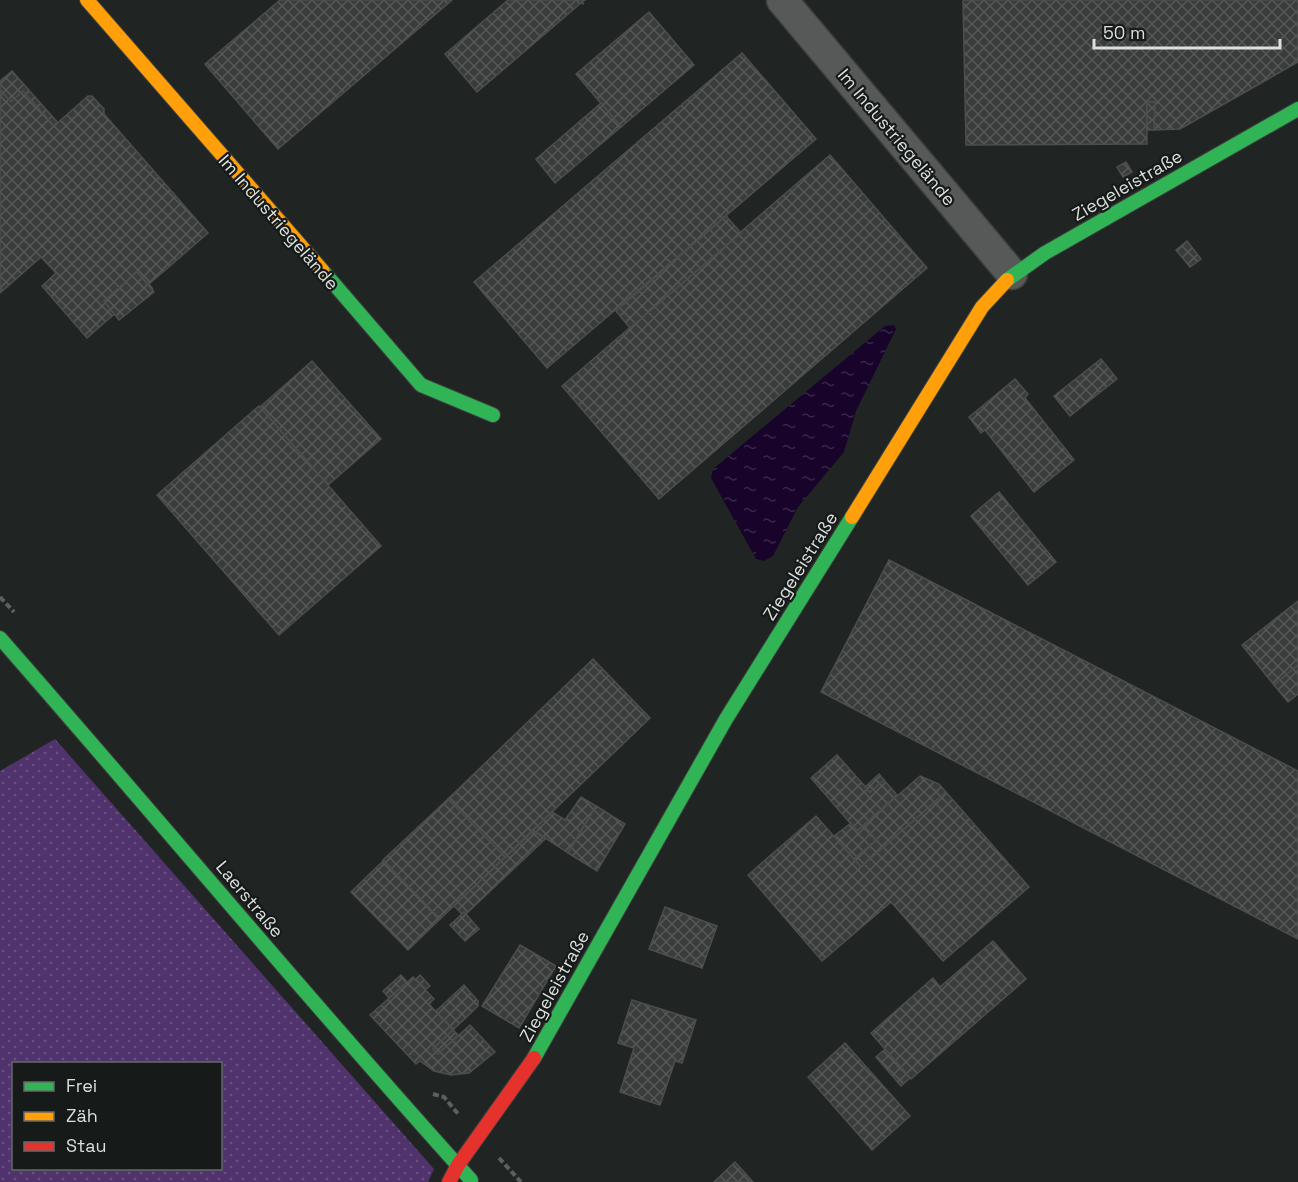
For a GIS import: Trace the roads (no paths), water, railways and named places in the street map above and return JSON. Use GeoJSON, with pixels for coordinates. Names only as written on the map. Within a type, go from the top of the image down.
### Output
{"type":"FeatureCollection","features":[{"type":"Feature","properties":{"kind":"street","name":"Im Industriegelände"},"geometry":{"type":"LineString","coordinates":[[87,0],[421,385],[493,415]]}},
{"type":"Feature","properties":{"kind":"street","name":"Im Industriegelände"},"geometry":{"type":"LineString","coordinates":[[782,0],[1012,274]]}},
{"type":"Feature","properties":{"kind":"street","name":"Ziegeleistraße"},"geometry":{"type":"LineString","coordinates":[[449,1182],[458,1165],[529,1067],[726,719],[982,307],[1012,274],[1045,253],[1298,109]]}},
{"type":"Feature","properties":{"kind":"street","name":"Laerstraße"},"geometry":{"type":"LineString","coordinates":[[0,638],[125,780],[377,1076],[473,1182]]}},
{"type":"Feature","properties":{"kind":"water"},"geometry":{"type":"Polygon","coordinates":[[[894,325],[896,329],[856,411],[844,452],[798,507],[773,556],[764,561],[756,559],[711,478],[713,469],[885,326],[894,325]]]}}]}
